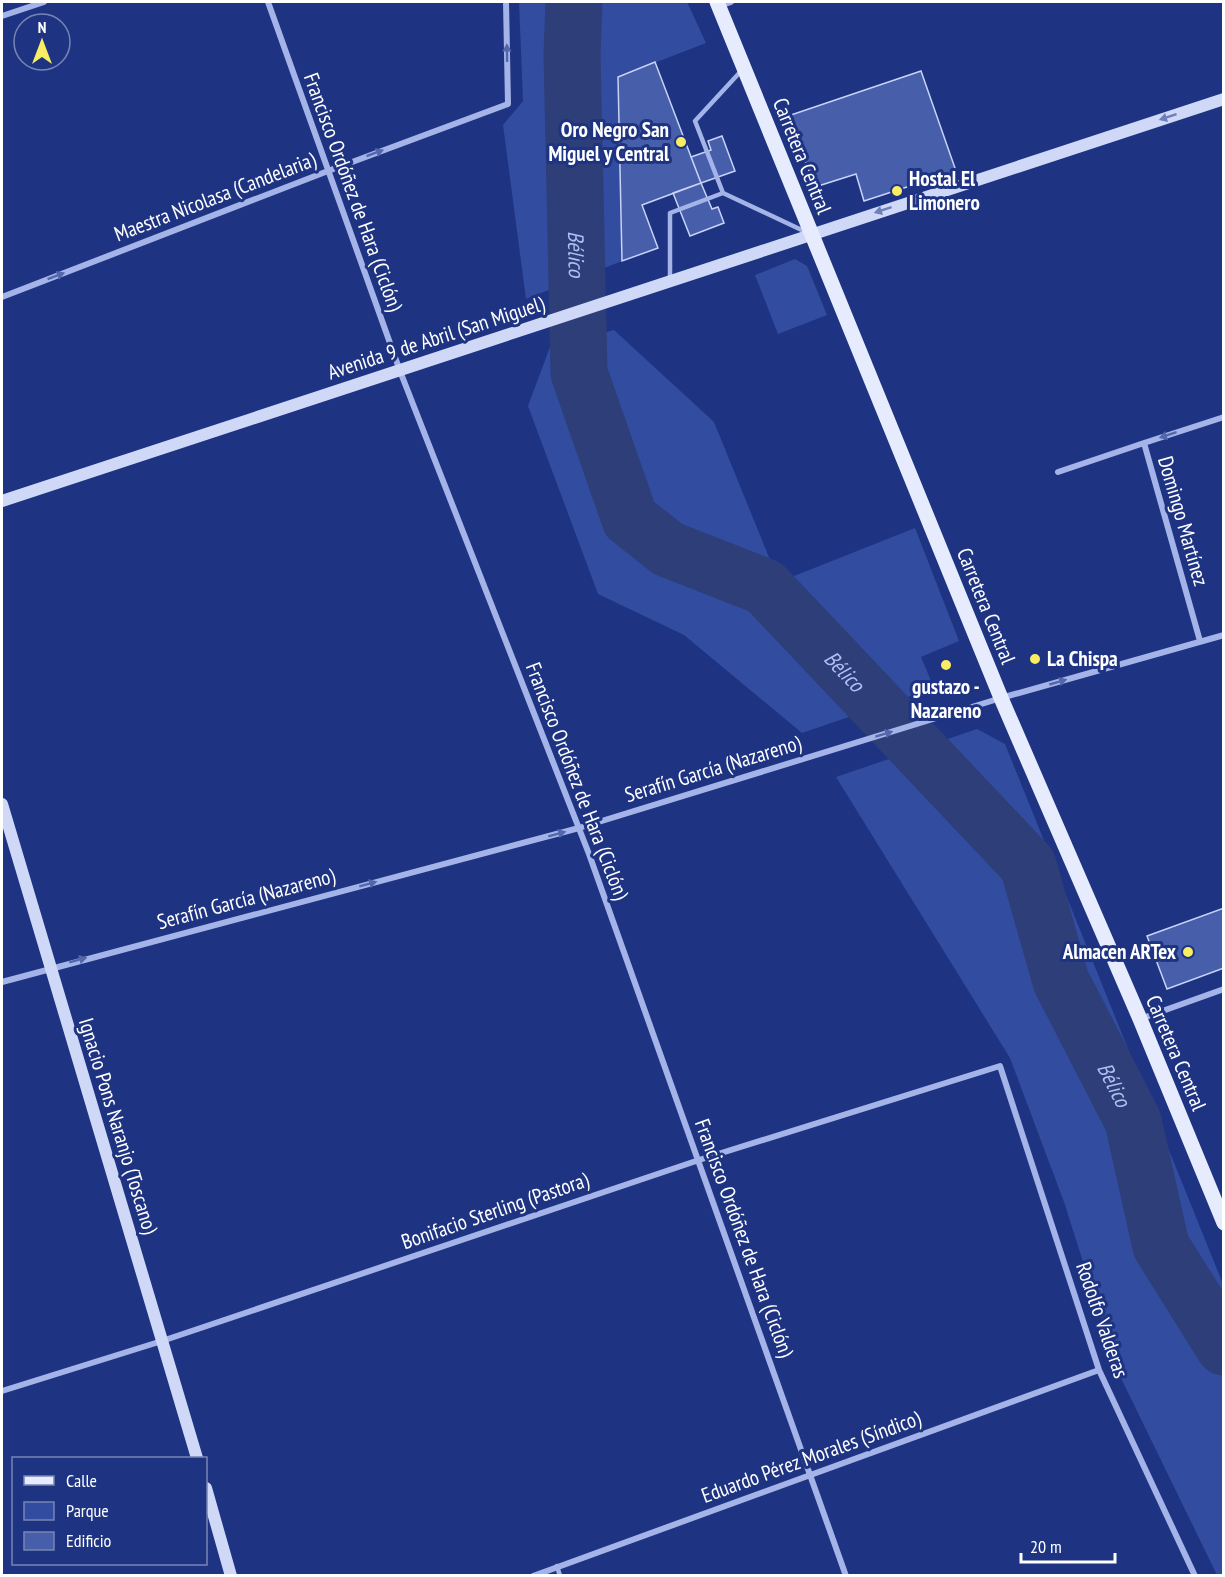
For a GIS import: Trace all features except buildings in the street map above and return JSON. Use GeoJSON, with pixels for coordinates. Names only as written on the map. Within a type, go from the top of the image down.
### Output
{"type":"FeatureCollection","features":[{"type":"Feature","properties":{"kind":"main road","name":"Carretera Central"},"geometry":{"type":"LineString","coordinates":[[722,3],[744,68],[810,234],[1001,698],[1140,1019],[1224,1223]]}},
{"type":"Feature","properties":{"kind":"street"},"geometry":{"type":"LineString","coordinates":[[2,16],[44,2]]}},
{"type":"Feature","properties":{"kind":"street","name":"Francisco Ordóñez de Hara (Ciclón)"},"geometry":{"type":"LineString","coordinates":[[268,2],[400,371],[579,828],[846,1575]]}},
{"type":"Feature","properties":{"kind":"street","name":"Maestra Nicolasa (Candelaria)"},"geometry":{"type":"LineString","coordinates":[[2,297],[508,104],[506,2]]}},
{"type":"Feature","properties":{"kind":"street","name":"Avenida 9 de Abril (San Miguel)"},"geometry":{"type":"LineString","coordinates":[[2,501],[1224,99]]}},
{"type":"Feature","properties":{"kind":"street","name":"Domingo Martínez"},"geometry":{"type":"LineString","coordinates":[[1058,472],[1224,417]]}},
{"type":"Feature","properties":{"kind":"street","name":"Domingo Martínez"},"geometry":{"type":"LineString","coordinates":[[1144,443],[1200,641]]}},
{"type":"Feature","properties":{"kind":"street","name":"Serafín García (Nazareno)"},"geometry":{"type":"LineString","coordinates":[[2,982],[50,967],[579,828],[1001,698],[1224,635]]}},
{"type":"Feature","properties":{"kind":"street","name":"Ignacio Pons Naranjo (Toscano)"},"geometry":{"type":"LineString","coordinates":[[2,804],[197,1457]]}},
{"type":"Feature","properties":{"kind":"street"},"geometry":{"type":"LineString","coordinates":[[1140,1019],[1224,989]]}},
{"type":"Feature","properties":{"kind":"street","name":"Bonifacio Sterling (Pastora)"},"geometry":{"type":"LineString","coordinates":[[2,1391],[162,1341],[699,1160],[1000,1066]]}},
{"type":"Feature","properties":{"kind":"street","name":"Rodolfo Valderas"},"geometry":{"type":"LineString","coordinates":[[1000,1066],[1100,1370],[1195,1575]]}},
{"type":"Feature","properties":{"kind":"street","name":"Eduardo Pérez Morales (Síndico)"},"geometry":{"type":"LineString","coordinates":[[533,1575],[1100,1370]]}},
{"type":"Feature","properties":{"kind":"street"},"geometry":{"type":"LineString","coordinates":[[207,1491],[231,1575]]}},
{"type":"Feature","properties":{"kind":"lane"},"geometry":{"type":"LineString","coordinates":[[744,68],[695,121],[723,193],[810,234]]}},
{"type":"Feature","properties":{"kind":"lane"},"geometry":{"type":"LineString","coordinates":[[670,281],[670,213],[723,193]]}},
{"type":"Feature","properties":{"kind":"lane"},"geometry":{"type":"LineString","coordinates":[[557,1566],[560,1575]]}},
{"type":"Feature","properties":{"kind":"green space"},"geometry":{"type":"Polygon","coordinates":[[[519,2],[687,2],[706,43],[618,77],[622,261],[526,299],[503,125],[523,101],[519,2]]]}},
{"type":"Feature","properties":{"kind":"green space"},"geometry":{"type":"Polygon","coordinates":[[[795,259],[807,266],[827,315],[778,334],[755,275],[795,259]]]}},
{"type":"Feature","properties":{"kind":"green space"},"geometry":{"type":"Polygon","coordinates":[[[614,330],[714,422],[779,582],[915,528],[959,641],[921,657],[934,688],[802,733],[684,635],[598,594],[528,406],[550,347],[614,330]]]}},
{"type":"Feature","properties":{"kind":"green space"},"geometry":{"type":"Polygon","coordinates":[[[977,729],[1005,744],[1223,1284],[1223,1575],[1217,1575],[1118,1372],[1064,1202],[1010,1058],[836,777],[977,729]]]}},
{"type":"Feature","properties":{"kind":"waterway","name":"Bélico"},"geometry":{"type":"LineString","coordinates":[[574,2],[572,54],[579,373],[630,519],[668,549],[765,587],[1028,865],[1061,981],[1133,1121],[1161,1246],[1224,1347]]}},
{"type":"Feature","properties":{"kind":"place","name":"Oro Negro San Miguel y Central"},"geometry":{"type":"Point","coordinates":[681,142]}},
{"type":"Feature","properties":{"kind":"place","name":"Hostal El Limonero"},"geometry":{"type":"Point","coordinates":[897,191]}},
{"type":"Feature","properties":{"kind":"place","name":"La Chispa"},"geometry":{"type":"Point","coordinates":[1035,659]}},
{"type":"Feature","properties":{"kind":"place","name":"gustazo - Nazareno"},"geometry":{"type":"Point","coordinates":[946,665]}},
{"type":"Feature","properties":{"kind":"place","name":"Almacen ARTex"},"geometry":{"type":"Point","coordinates":[1188,952]}}]}
